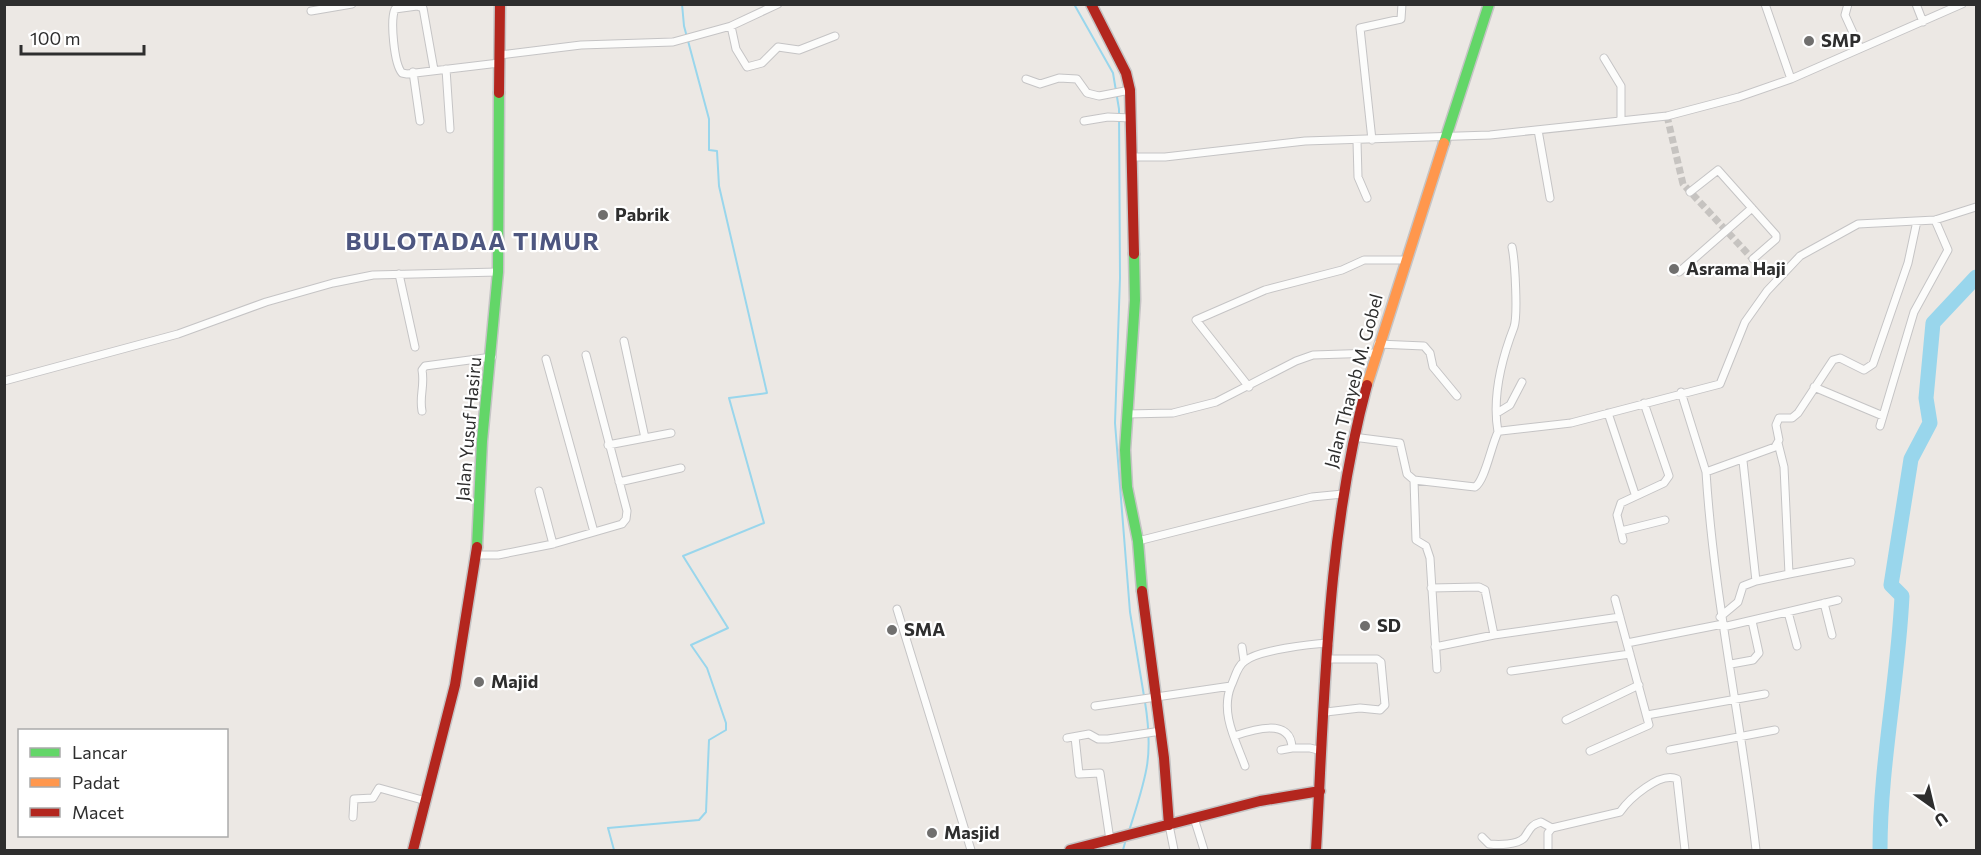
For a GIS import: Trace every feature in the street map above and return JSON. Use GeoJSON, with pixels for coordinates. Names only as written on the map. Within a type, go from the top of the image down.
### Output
{"type":"FeatureCollection","features":[{"type":"Feature","properties":{"kind":"main road","name":"Jalan Yusuf Hasiru"},"geometry":{"type":"LineString","coordinates":[[413,850],[455,685],[477,555],[482,450],[498,272],[500,4]]}},
{"type":"Feature","properties":{"kind":"main road"},"geometry":{"type":"LineString","coordinates":[[1091,4],[1126,73],[1130,90],[1124,118],[1133,157],[1135,300],[1127,414],[1127,487],[1138,542],[1153,732],[1169,825]]}},
{"type":"Feature","properties":{"kind":"main road","name":"Jalan Thayeb M. Gobel"},"geometry":{"type":"LineString","coordinates":[[1316,850],[1326,712],[1333,559],[1353,437],[1376,349],[1489,4]]}},
{"type":"Feature","properties":{"kind":"main road"},"geometry":{"type":"LineString","coordinates":[[1070,850],[1284,795],[1320,791]]}},
{"type":"Feature","properties":{"kind":"street"},"geometry":{"type":"LineString","coordinates":[[316,9],[352,4]]}},
{"type":"Feature","properties":{"kind":"street"},"geometry":{"type":"LineString","coordinates":[[434,70],[421,5],[397,8],[393,12],[398,68],[402,73],[446,69],[581,45],[662,44],[731,26],[778,4]]}},
{"type":"Feature","properties":{"kind":"street"},"geometry":{"type":"LineString","coordinates":[[1372,140],[1360,28],[1401,19],[1404,16],[1402,4]]}},
{"type":"Feature","properties":{"kind":"street"},"geometry":{"type":"LineString","coordinates":[[1765,4],[1791,79]]}},
{"type":"Feature","properties":{"kind":"street"},"geometry":{"type":"LineString","coordinates":[[1848,4],[1845,15],[1860,48]]}},
{"type":"Feature","properties":{"kind":"street"},"geometry":{"type":"LineString","coordinates":[[1916,4],[1923,22]]}},
{"type":"Feature","properties":{"kind":"street"},"geometry":{"type":"LineString","coordinates":[[1133,157],[1166,157],[1293,142],[1444,138],[1622,121],[1691,111],[1791,79],[1962,4]]}},
{"type":"Feature","properties":{"kind":"street"},"geometry":{"type":"LineString","coordinates":[[731,26],[736,49],[747,67],[762,63],[778,47],[799,50],[835,36]]}},
{"type":"Feature","properties":{"kind":"street"},"geometry":{"type":"LineString","coordinates":[[1604,58],[1621,86],[1622,121]]}},
{"type":"Feature","properties":{"kind":"street"},"geometry":{"type":"LineString","coordinates":[[446,69],[450,129]]}},
{"type":"Feature","properties":{"kind":"street"},"geometry":{"type":"LineString","coordinates":[[413,72],[420,121]]}},
{"type":"Feature","properties":{"kind":"street"},"geometry":{"type":"LineString","coordinates":[[1026,79],[1040,84],[1059,78],[1077,79],[1089,95],[1116,94],[1130,90]]}},
{"type":"Feature","properties":{"kind":"street"},"geometry":{"type":"LineString","coordinates":[[1084,122],[1124,118]]}},
{"type":"Feature","properties":{"kind":"street"},"geometry":{"type":"LineString","coordinates":[[1538,130],[1550,198]]}},
{"type":"Feature","properties":{"kind":"street"},"geometry":{"type":"LineString","coordinates":[[1357,141],[1358,177],[1367,198]]}},
{"type":"Feature","properties":{"kind":"street"},"geometry":{"type":"LineString","coordinates":[[1690,192],[1718,170],[1776,238],[1753,260]]}},
{"type":"Feature","properties":{"kind":"street"},"geometry":{"type":"LineString","coordinates":[[1498,432],[1570,423],[1722,382],[1744,322],[1767,291],[1800,256],[1858,224],[1935,220],[1977,207]]}},
{"type":"Feature","properties":{"kind":"street"},"geometry":{"type":"LineString","coordinates":[[1679,272],[1752,208]]}},
{"type":"Feature","properties":{"kind":"street"},"geometry":{"type":"LineString","coordinates":[[1880,426],[1914,312],[1948,250],[1935,220]]}},
{"type":"Feature","properties":{"kind":"street"},"geometry":{"type":"LineString","coordinates":[[1789,574],[1784,467],[1776,425],[1779,418],[1792,418],[1798,413],[1835,358],[1840,358],[1864,370],[1873,364],[1908,263],[1917,221]]}},
{"type":"Feature","properties":{"kind":"street"},"geometry":{"type":"LineString","coordinates":[[1353,437],[1400,442],[1407,474],[1414,480],[1476,487],[1482,480],[1498,432],[1497,414],[1506,343],[1515,324],[1516,281],[1512,247]]}},
{"type":"Feature","properties":{"kind":"street"},"geometry":{"type":"LineString","coordinates":[[1249,387],[1196,320],[1265,290],[1342,270],[1364,260],[1404,260]]}},
{"type":"Feature","properties":{"kind":"street"},"geometry":{"type":"LineString","coordinates":[[4,381],[178,334],[304,290],[373,275],[498,272]]}},
{"type":"Feature","properties":{"kind":"street"},"geometry":{"type":"LineString","coordinates":[[399,274],[415,347]]}},
{"type":"Feature","properties":{"kind":"street"},"geometry":{"type":"LineString","coordinates":[[624,341],[645,438]]}},
{"type":"Feature","properties":{"kind":"street"},"geometry":{"type":"LineString","coordinates":[[1127,414],[1184,411],[1216,402],[1296,361],[1313,355],[1424,346],[1430,353],[1433,367],[1457,396]]}},
{"type":"Feature","properties":{"kind":"street"},"geometry":{"type":"LineString","coordinates":[[477,555],[498,555],[552,544],[622,524],[626,519],[627,510],[586,355]]}},
{"type":"Feature","properties":{"kind":"street"},"geometry":{"type":"LineString","coordinates":[[422,411],[419,398],[424,386],[422,370],[425,366],[492,357]]}},
{"type":"Feature","properties":{"kind":"street"},"geometry":{"type":"LineString","coordinates":[[546,359],[594,532]]}},
{"type":"Feature","properties":{"kind":"street"},"geometry":{"type":"LineString","coordinates":[[1497,414],[1506,409],[1522,382]]}},
{"type":"Feature","properties":{"kind":"street"},"geometry":{"type":"LineString","coordinates":[[1814,387],[1883,416]]}},
{"type":"Feature","properties":{"kind":"street"},"geometry":{"type":"LineString","coordinates":[[1681,392],[1706,472],[1722,623],[1742,736],[1756,850]]}},
{"type":"Feature","properties":{"kind":"street"},"geometry":{"type":"LineString","coordinates":[[1623,540],[1617,515],[1619,506],[1624,499],[1664,483],[1668,476],[1644,403]]}},
{"type":"Feature","properties":{"kind":"street"},"geometry":{"type":"LineString","coordinates":[[1608,412],[1635,494]]}},
{"type":"Feature","properties":{"kind":"street"},"geometry":{"type":"LineString","coordinates":[[608,445],[670,433]]}},
{"type":"Feature","properties":{"kind":"street"},"geometry":{"type":"LineString","coordinates":[[1706,472],[1772,450],[1778,443]]}},
{"type":"Feature","properties":{"kind":"street"},"geometry":{"type":"LineString","coordinates":[[1743,461],[1756,581]]}},
{"type":"Feature","properties":{"kind":"street"},"geometry":{"type":"LineString","coordinates":[[618,482],[681,468]]}},
{"type":"Feature","properties":{"kind":"street"},"geometry":{"type":"LineString","coordinates":[[1414,480],[1416,540],[1426,546],[1429,552],[1437,669]]}},
{"type":"Feature","properties":{"kind":"street"},"geometry":{"type":"LineString","coordinates":[[539,491],[552,544]]}},
{"type":"Feature","properties":{"kind":"street"},"geometry":{"type":"LineString","coordinates":[[1138,542],[1267,508],[1342,494]]}},
{"type":"Feature","properties":{"kind":"street"},"geometry":{"type":"LineString","coordinates":[[1621,531],[1665,520]]}},
{"type":"Feature","properties":{"kind":"street"},"geometry":{"type":"LineString","coordinates":[[1722,623],[1737,602],[1743,586],[1756,581],[1851,562]]}},
{"type":"Feature","properties":{"kind":"street"},"geometry":{"type":"LineString","coordinates":[[1431,588],[1479,587],[1485,590],[1494,635]]}},
{"type":"Feature","properties":{"kind":"street"},"geometry":{"type":"LineString","coordinates":[[1590,751],[1649,725],[1615,599]]}},
{"type":"Feature","properties":{"kind":"street"},"geometry":{"type":"LineString","coordinates":[[1627,643],[1722,623],[1752,621],[1838,600]]}},
{"type":"Feature","properties":{"kind":"street"},"geometry":{"type":"LineString","coordinates":[[1824,603],[1832,634]]}},
{"type":"Feature","properties":{"kind":"street"},"geometry":{"type":"LineString","coordinates":[[897,609],[971,850]]}},
{"type":"Feature","properties":{"kind":"street"},"geometry":{"type":"LineString","coordinates":[[1788,612],[1797,646]]}},
{"type":"Feature","properties":{"kind":"street"},"geometry":{"type":"LineString","coordinates":[[1435,647],[1494,635],[1620,617]]}},
{"type":"Feature","properties":{"kind":"street"},"geometry":{"type":"LineString","coordinates":[[1731,664],[1758,657],[1752,621]]}},
{"type":"Feature","properties":{"kind":"street"},"geometry":{"type":"LineString","coordinates":[[1244,661],[1295,645],[1329,643]]}},
{"type":"Feature","properties":{"kind":"street"},"geometry":{"type":"LineString","coordinates":[[1242,647],[1244,661],[1231,686],[1227,700],[1228,721],[1245,766]]}},
{"type":"Feature","properties":{"kind":"street"},"geometry":{"type":"LineString","coordinates":[[1511,671],[1630,654]]}},
{"type":"Feature","properties":{"kind":"street"},"geometry":{"type":"LineString","coordinates":[[1326,712],[1360,708],[1380,710],[1384,705],[1381,662],[1377,659],[1328,659]]}},
{"type":"Feature","properties":{"kind":"street"},"geometry":{"type":"LineString","coordinates":[[1566,720],[1639,685]]}},
{"type":"Feature","properties":{"kind":"street"},"geometry":{"type":"LineString","coordinates":[[1095,706],[1231,686]]}},
{"type":"Feature","properties":{"kind":"street"},"geometry":{"type":"LineString","coordinates":[[1647,715],[1765,694]]}},
{"type":"Feature","properties":{"kind":"street"},"geometry":{"type":"LineString","coordinates":[[1234,736],[1269,727],[1286,734],[1291,739],[1292,748]]}},
{"type":"Feature","properties":{"kind":"street"},"geometry":{"type":"LineString","coordinates":[[1670,750],[1775,730]]}},
{"type":"Feature","properties":{"kind":"street"},"geometry":{"type":"LineString","coordinates":[[1110,840],[1100,773],[1079,774],[1071,738],[1089,734],[1098,739],[1108,739],[1153,732]]}},
{"type":"Feature","properties":{"kind":"street"},"geometry":{"type":"LineString","coordinates":[[1281,750],[1292,748],[1322,751]]}},
{"type":"Feature","properties":{"kind":"street"},"geometry":{"type":"LineString","coordinates":[[1548,850],[1548,833],[1552,828],[1620,812],[1625,802],[1656,781],[1674,777],[1678,785],[1685,850]]}},
{"type":"Feature","properties":{"kind":"street"},"geometry":{"type":"LineString","coordinates":[[353,817],[355,798],[373,798],[379,788],[426,801]]}},
{"type":"Feature","properties":{"kind":"street"},"geometry":{"type":"LineString","coordinates":[[1194,818],[1204,850]]}},
{"type":"Feature","properties":{"kind":"street"},"geometry":{"type":"LineString","coordinates":[[1482,837],[1490,844],[1506,844],[1520,841],[1534,824],[1542,822],[1552,828]]}},
{"type":"Feature","properties":{"kind":"street"},"geometry":{"type":"LineString","coordinates":[[1169,825],[1174,850]]}},
{"type":"Feature","properties":{"kind":"waterway"},"geometry":{"type":"LineString","coordinates":[[614,850],[608,828],[699,820],[706,812],[709,740],[726,730],[726,723],[707,668],[691,645],[728,628],[683,556],[764,523],[729,398],[767,393],[719,186],[717,151],[709,150],[709,119],[684,26],[682,4]]}},
{"type":"Feature","properties":{"kind":"waterway"},"geometry":{"type":"LineString","coordinates":[[1074,4],[1113,73],[1119,109],[1120,278],[1115,423],[1130,612],[1144,696]]}},
{"type":"Feature","properties":{"kind":"waterway"},"geometry":{"type":"LineString","coordinates":[[1880,850],[1883,786],[1902,596],[1891,585],[1911,459],[1930,423],[1926,398],[1933,323],[1976,277]]}},
{"type":"Feature","properties":{"kind":"waterway"},"geometry":{"type":"LineString","coordinates":[[1129,831],[1147,767],[1149,738],[1145,702]]}},
{"type":"Feature","properties":{"kind":"waterway"},"geometry":{"type":"LineString","coordinates":[[1123,850],[1126,839]]}},
{"type":"Feature","properties":{"kind":"tunnel"},"geometry":{"type":"LineString","coordinates":[[1667,116],[1683,184],[1761,268]]}},
{"type":"Feature","properties":{"kind":"traffic: fast"},"geometry":{"type":"LineString","coordinates":[[1444,143],[1489,4]]}},
{"type":"Feature","properties":{"kind":"traffic: fast"},"geometry":{"type":"LineString","coordinates":[[477,547],[482,441],[498,272],[499,93]]}},
{"type":"Feature","properties":{"kind":"traffic: fast"},"geometry":{"type":"LineString","coordinates":[[1134,254],[1135,300],[1125,450],[1127,487],[1138,541],[1142,591]]}},
{"type":"Feature","properties":{"kind":"traffic: slow"},"geometry":{"type":"LineString","coordinates":[[1367,385],[1444,143]]}},
{"type":"Feature","properties":{"kind":"traffic: jam"},"geometry":{"type":"LineString","coordinates":[[499,93],[500,4]]}},
{"type":"Feature","properties":{"kind":"traffic: jam"},"geometry":{"type":"LineString","coordinates":[[1091,4],[1126,73],[1130,90],[1134,254]]}},
{"type":"Feature","properties":{"kind":"traffic: jam"},"geometry":{"type":"LineString","coordinates":[[1316,850],[1325,674],[1335,558],[1353,442],[1367,385]]}},
{"type":"Feature","properties":{"kind":"traffic: jam"},"geometry":{"type":"LineString","coordinates":[[413,850],[455,685],[477,547]]}},
{"type":"Feature","properties":{"kind":"traffic: jam"},"geometry":{"type":"LineString","coordinates":[[1142,591],[1164,758],[1169,825]]}},
{"type":"Feature","properties":{"kind":"traffic: jam"},"geometry":{"type":"LineString","coordinates":[[1070,850],[1260,801],[1320,791]]}},
{"type":"Feature","properties":{"kind":"place","name":"SMP"},"geometry":{"type":"Point","coordinates":[1809,41]}},
{"type":"Feature","properties":{"kind":"place","name":"Pabrik"},"geometry":{"type":"Point","coordinates":[603,215]}},
{"type":"Feature","properties":{"kind":"place","name":"Asrama Haji"},"geometry":{"type":"Point","coordinates":[1674,269]}},
{"type":"Feature","properties":{"kind":"place","name":"SD"},"geometry":{"type":"Point","coordinates":[1365,626]}},
{"type":"Feature","properties":{"kind":"place","name":"SMA"},"geometry":{"type":"Point","coordinates":[892,630]}},
{"type":"Feature","properties":{"kind":"place","name":"Majid"},"geometry":{"type":"Point","coordinates":[479,682]}},
{"type":"Feature","properties":{"kind":"place","name":"Masjid"},"geometry":{"type":"Point","coordinates":[932,833]}},
{"type":"Feature","properties":{"kind":"district","name":"BULOTADAA TIMUR"},"geometry":{"type":"Point","coordinates":[473,242]}}]}
